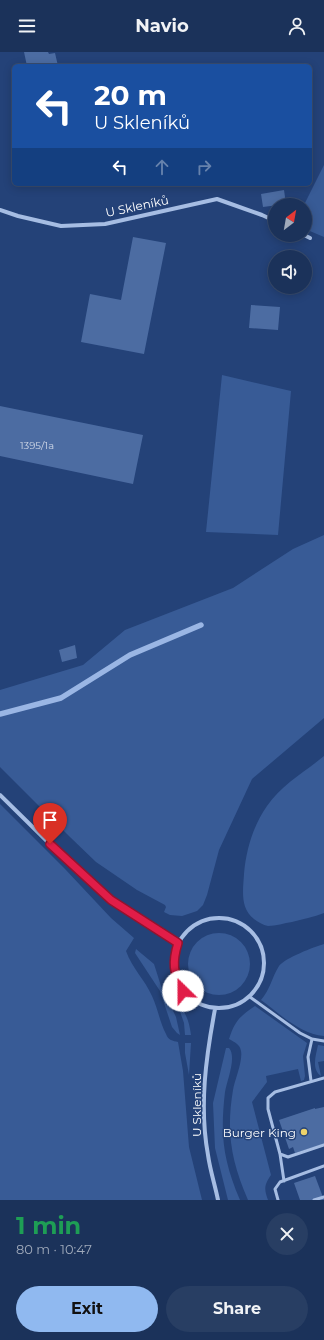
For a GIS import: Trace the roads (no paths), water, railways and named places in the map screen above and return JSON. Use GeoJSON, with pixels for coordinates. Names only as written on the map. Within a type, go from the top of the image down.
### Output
{"type":"FeatureCollection","features":[{"type":"Feature","properties":{"kind":"street","name":"U Skleníků"},"geometry":{"type":"LineString","coordinates":[[0,210],[18,216],[61,226],[110,222],[217,199],[268,218]]}},
{"type":"Feature","properties":{"kind":"street"},"geometry":{"type":"LineString","coordinates":[[0,795],[56,850],[111,900],[178,943]]}},
{"type":"Feature","properties":{"kind":"street"},"geometry":{"type":"LineString","coordinates":[[212,918],[222,918],[243,924],[252,931],[263,950],[265,963],[264,975],[259,987],[250,997],[240,1004],[228,1008],[215,1009],[203,1006],[192,1000],[183,991],[177,980],[174,968],[174,955],[178,943],[188,930],[201,921],[212,918]]}},
{"type":"Feature","properties":{"kind":"street","name":"U Skleníků"},"geometry":{"type":"LineString","coordinates":[[215,1009],[205,1073],[203,1114],[208,1156],[218,1200]]}},
{"type":"Feature","properties":{"kind":"lane"},"geometry":{"type":"LineString","coordinates":[[250,997],[300,1033],[312,1039],[324,1041]]}},
{"type":"Feature","properties":{"kind":"lane"},"geometry":{"type":"LineString","coordinates":[[311,1082],[308,1057],[312,1039]]}},
{"type":"Feature","properties":{"kind":"lane"},"geometry":{"type":"LineString","coordinates":[[284,1181],[280,1154],[268,1109],[268,1098],[275,1092],[324,1078]]}},
{"type":"Feature","properties":{"kind":"lane"},"geometry":{"type":"LineString","coordinates":[[280,1154],[288,1157],[324,1145]]}},
{"type":"Feature","properties":{"kind":"lane"},"geometry":{"type":"LineString","coordinates":[[278,1200],[275,1189],[280,1182],[324,1166]]}},
{"type":"Feature","properties":{"kind":"lane"},"geometry":{"type":"LineString","coordinates":[[314,1200],[324,1197]]}},
{"type":"Feature","properties":{"kind":"waterway"},"geometry":{"type":"LineString","coordinates":[[0,714],[61,698],[130,655],[201,625]]}},
{"type":"Feature","properties":{"kind":"place","name":"Burger King"},"geometry":{"type":"Point","coordinates":[304,1132]}}]}
